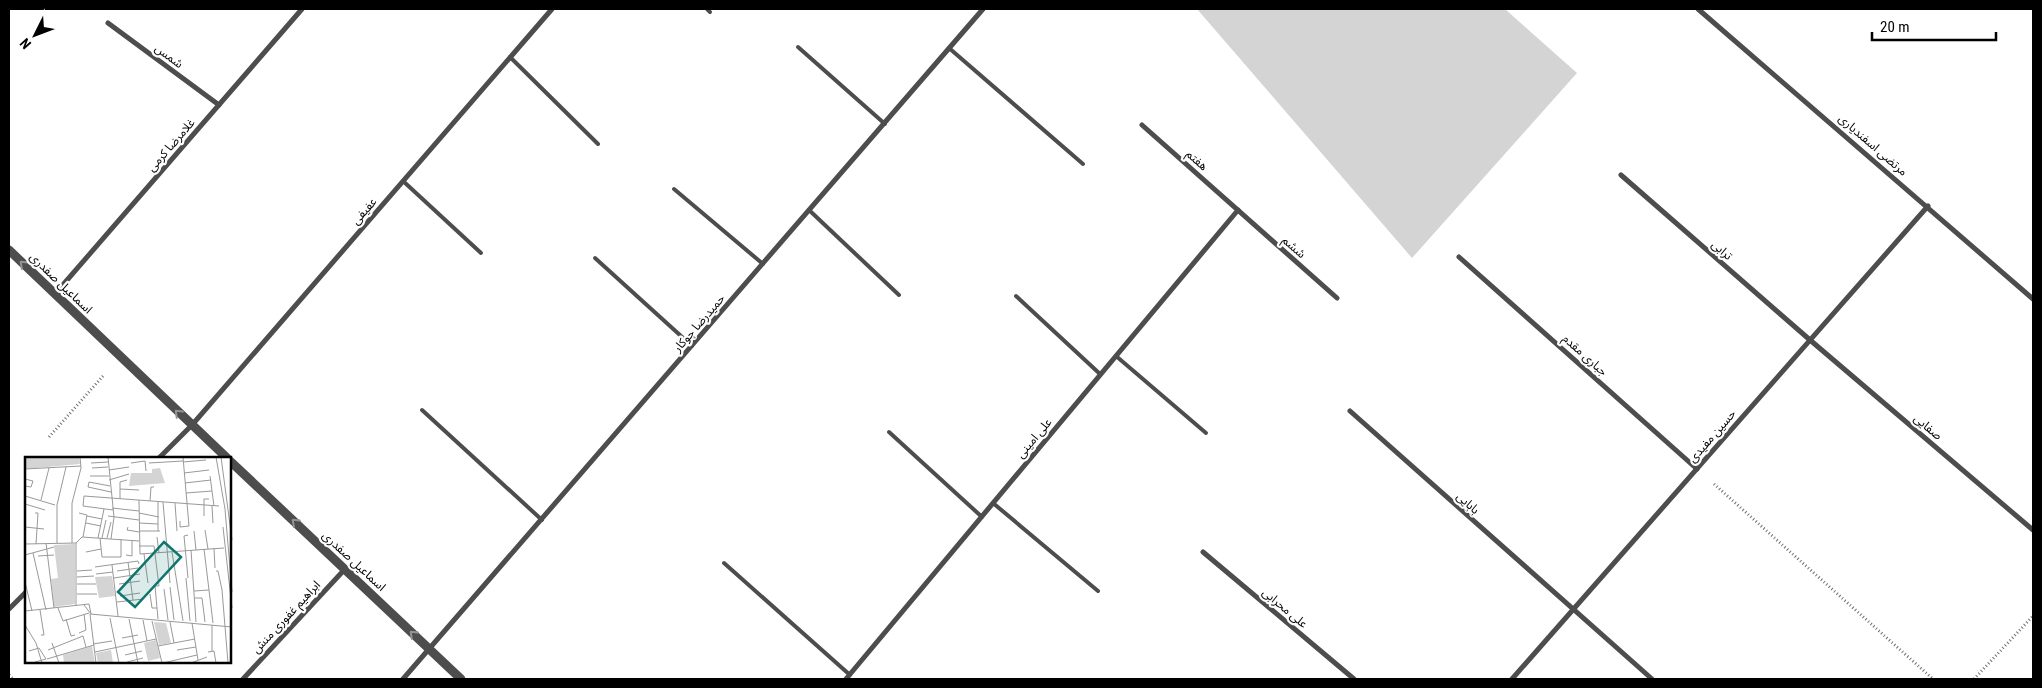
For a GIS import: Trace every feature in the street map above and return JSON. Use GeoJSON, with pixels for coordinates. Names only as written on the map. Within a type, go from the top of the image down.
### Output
{"type":"FeatureCollection","features":[{"type":"Feature","properties":{"kind":"street","name":"غلامرضا کرمی"},"geometry":{"type":"LineString","coordinates":[[55,294],[302,9]]}},
{"type":"Feature","properties":{"kind":"street","name":"عفیفی"},"geometry":{"type":"LineString","coordinates":[[161,457],[192,426],[552,9]]}},
{"type":"Feature","properties":{"kind":"street","name":"حمیدرضا جوکار"},"geometry":{"type":"LineString","coordinates":[[403,679],[983,9]]}},
{"type":"Feature","properties":{"kind":"street","name":"مرتضی اسفندیاری"},"geometry":{"type":"LineString","coordinates":[[1698,9],[1928,206],[2033,299]]}},
{"type":"Feature","properties":{"kind":"street","name":"شمس"},"geometry":{"type":"LineString","coordinates":[[108,23],[218,105]]}},
{"type":"Feature","properties":{"kind":"street","name":"هفتم"},"geometry":{"type":"LineString","coordinates":[[1142,124],[1238,210]]}},
{"type":"Feature","properties":{"kind":"street","name":"ترابی"},"geometry":{"type":"LineString","coordinates":[[1621,175],[1810,340]]}},
{"type":"Feature","properties":{"kind":"street","name":"حسین مفیدی"},"geometry":{"type":"LineString","coordinates":[[1512,679],[1928,206]]}},
{"type":"Feature","properties":{"kind":"street","name":"ششم"},"geometry":{"type":"LineString","coordinates":[[1238,210],[1337,298]]}},
{"type":"Feature","properties":{"kind":"street","name":"علی امینی"},"geometry":{"type":"LineString","coordinates":[[848,677],[1238,210]]}},
{"type":"Feature","properties":{"kind":"street","name":"اسماعیل صفدری"},"geometry":{"type":"LineString","coordinates":[[9,250],[226,457]]}},
{"type":"Feature","properties":{"kind":"street","name":"جباری مقدم"},"geometry":{"type":"LineString","coordinates":[[1460,257],[1697,469]]}},
{"type":"Feature","properties":{"kind":"street","name":"صفایی"},"geometry":{"type":"LineString","coordinates":[[1810,340],[2033,530]]}},
{"type":"Feature","properties":{"kind":"street","name":"بابایی"},"geometry":{"type":"LineString","coordinates":[[1350,411],[1652,679]]}},
{"type":"Feature","properties":{"kind":"street","name":"اسماعیل صفدری"},"geometry":{"type":"LineString","coordinates":[[231,462],[461,679]]}},
{"type":"Feature","properties":{"kind":"street","name":"علی محرابی"},"geometry":{"type":"LineString","coordinates":[[1203,552],[1354,679]]}},
{"type":"Feature","properties":{"kind":"street","name":"ابراهیم غفوری منش"},"geometry":{"type":"LineString","coordinates":[[243,679],[345,569]]}},
{"type":"Feature","properties":{"kind":"street"},"geometry":{"type":"LineString","coordinates":[[9,610],[25,593]]}},
{"type":"Feature","properties":{"kind":"lane"},"geometry":{"type":"LineString","coordinates":[[798,47],[885,124]]}},
{"type":"Feature","properties":{"kind":"lane"},"geometry":{"type":"LineString","coordinates":[[949,48],[1083,164]]}},
{"type":"Feature","properties":{"kind":"lane"},"geometry":{"type":"LineString","coordinates":[[510,57],[598,144]]}},
{"type":"Feature","properties":{"kind":"lane"},"geometry":{"type":"LineString","coordinates":[[403,181],[481,253]]}},
{"type":"Feature","properties":{"kind":"lane"},"geometry":{"type":"LineString","coordinates":[[674,189],[763,264]]}},
{"type":"Feature","properties":{"kind":"lane"},"geometry":{"type":"LineString","coordinates":[[809,210],[899,295]]}},
{"type":"Feature","properties":{"kind":"lane"},"geometry":{"type":"LineString","coordinates":[[595,258],[692,346]]}},
{"type":"Feature","properties":{"kind":"lane"},"geometry":{"type":"LineString","coordinates":[[1016,296],[1100,374]]}},
{"type":"Feature","properties":{"kind":"lane"},"geometry":{"type":"LineString","coordinates":[[1116,356],[1206,433]]}},
{"type":"Feature","properties":{"kind":"lane"},"geometry":{"type":"LineString","coordinates":[[422,410],[542,520]]}},
{"type":"Feature","properties":{"kind":"lane"},"geometry":{"type":"LineString","coordinates":[[889,432],[982,517]]}},
{"type":"Feature","properties":{"kind":"lane"},"geometry":{"type":"LineString","coordinates":[[993,503],[1098,591]]}},
{"type":"Feature","properties":{"kind":"lane"},"geometry":{"type":"LineString","coordinates":[[724,562],[848,677]]}},
{"type":"Feature","properties":{"kind":"path"},"geometry":{"type":"LineString","coordinates":[[49,437],[120,356]]}},
{"type":"Feature","properties":{"kind":"path"},"geometry":{"type":"LineString","coordinates":[[1697,469],[1933,679]]}},
{"type":"Feature","properties":{"kind":"path"},"geometry":{"type":"LineString","coordinates":[[1974,679],[2033,616]]}},
{"type":"Feature","properties":{"kind":"path"},"geometry":{"type":"LineString","coordinates":[[9,675],[13,679]]}},
{"type":"Feature","properties":{"kind":"shaded area"},"geometry":{"type":"Polygon","coordinates":[[[1197,9],[1505,9],[1577,73],[1412,258],[1197,9]]]}}]}
